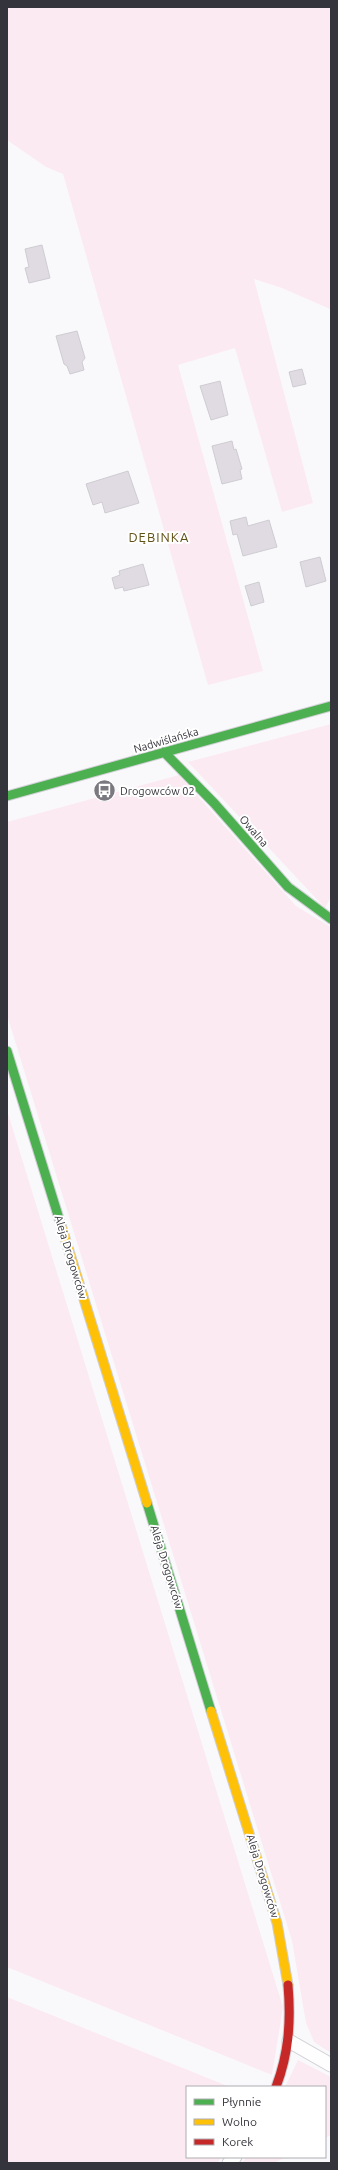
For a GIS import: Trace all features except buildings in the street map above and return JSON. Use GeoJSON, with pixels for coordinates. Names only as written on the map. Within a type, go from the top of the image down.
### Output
{"type":"FeatureCollection","features":[{"type":"Feature","properties":{"kind":"street","name":"Nadwiślańska"},"geometry":{"type":"LineString","coordinates":[[7,796],[331,706]]}},
{"type":"Feature","properties":{"kind":"street","name":"Owalna"},"geometry":{"type":"LineString","coordinates":[[164,752],[214,803],[288,887],[331,919]]}},
{"type":"Feature","properties":{"kind":"street","name":"Aleja Drogowców"},"geometry":{"type":"LineString","coordinates":[[7,1051],[278,1923],[289,1978],[291,2015],[289,2041],[276,2086]]}},
{"type":"Feature","properties":{"kind":"street"},"geometry":{"type":"LineString","coordinates":[[289,2041],[331,2065]]}},
{"type":"Feature","properties":{"kind":"shaded area"},"geometry":{"type":"Polygon","coordinates":[[[7,7],[331,7],[331,313],[330,309],[282,288],[254,279],[313,503],[282,512],[235,348],[178,365],[263,671],[208,685],[63,174],[46,167],[7,140],[7,7]]]}},
{"type":"Feature","properties":{"kind":"shaded area"},"geometry":{"type":"Polygon","coordinates":[[[331,724],[331,897],[325,908],[188,762],[331,724]]]}},
{"type":"Feature","properties":{"kind":"shaded area"},"geometry":{"type":"Polygon","coordinates":[[[179,775],[296,906],[331,927],[331,2053],[314,2042],[306,2023],[292,1941],[7,1015],[7,822],[179,775]]]}},
{"type":"Feature","properties":{"kind":"shaded area"},"geometry":{"type":"Polygon","coordinates":[[[7,1110],[283,2007],[272,2075],[7,1967],[7,1110]]]}},
{"type":"Feature","properties":{"kind":"shaded area"},"geometry":{"type":"Polygon","coordinates":[[[7,1997],[228,2086],[186,2086],[186,2158],[221,2158],[217,2163],[7,2163],[7,1997]]]}},
{"type":"Feature","properties":{"kind":"shaded area"},"geometry":{"type":"Polygon","coordinates":[[[298,2060],[331,2077],[331,2135],[326,2138],[326,2086],[285,2086],[298,2060]]]}},
{"type":"Feature","properties":{"kind":"shaded area"},"geometry":{"type":"Polygon","coordinates":[[[246,2158],[284,2158],[274,2163],[241,2163],[246,2158]]]}},
{"type":"Feature","properties":{"kind":"traffic: fast"},"geometry":{"type":"LineString","coordinates":[[7,796],[331,706]]}},
{"type":"Feature","properties":{"kind":"traffic: fast"},"geometry":{"type":"LineString","coordinates":[[164,752],[214,803],[288,887],[331,919]]}},
{"type":"Feature","properties":{"kind":"traffic: fast"},"geometry":{"type":"LineString","coordinates":[[7,1051],[61,1225]]}},
{"type":"Feature","properties":{"kind":"traffic: fast"},"geometry":{"type":"LineString","coordinates":[[147,1503],[211,1711]]}},
{"type":"Feature","properties":{"kind":"traffic: slow"},"geometry":{"type":"LineString","coordinates":[[61,1225],[147,1503]]}},
{"type":"Feature","properties":{"kind":"traffic: slow"},"geometry":{"type":"LineString","coordinates":[[211,1711],[277,1923],[288,1985]]}},
{"type":"Feature","properties":{"kind":"traffic: jam"},"geometry":{"type":"LineString","coordinates":[[276,2086],[284,2062],[288,2037],[288,1985]]}},
{"type":"Feature","properties":{"kind":"place","name":"Drogowców 02"},"geometry":{"type":"Point","coordinates":[105,791]}},
{"type":"Feature","properties":{"kind":"district","name":"DĘBINKA"},"geometry":{"type":"Point","coordinates":[159,537]}}]}
